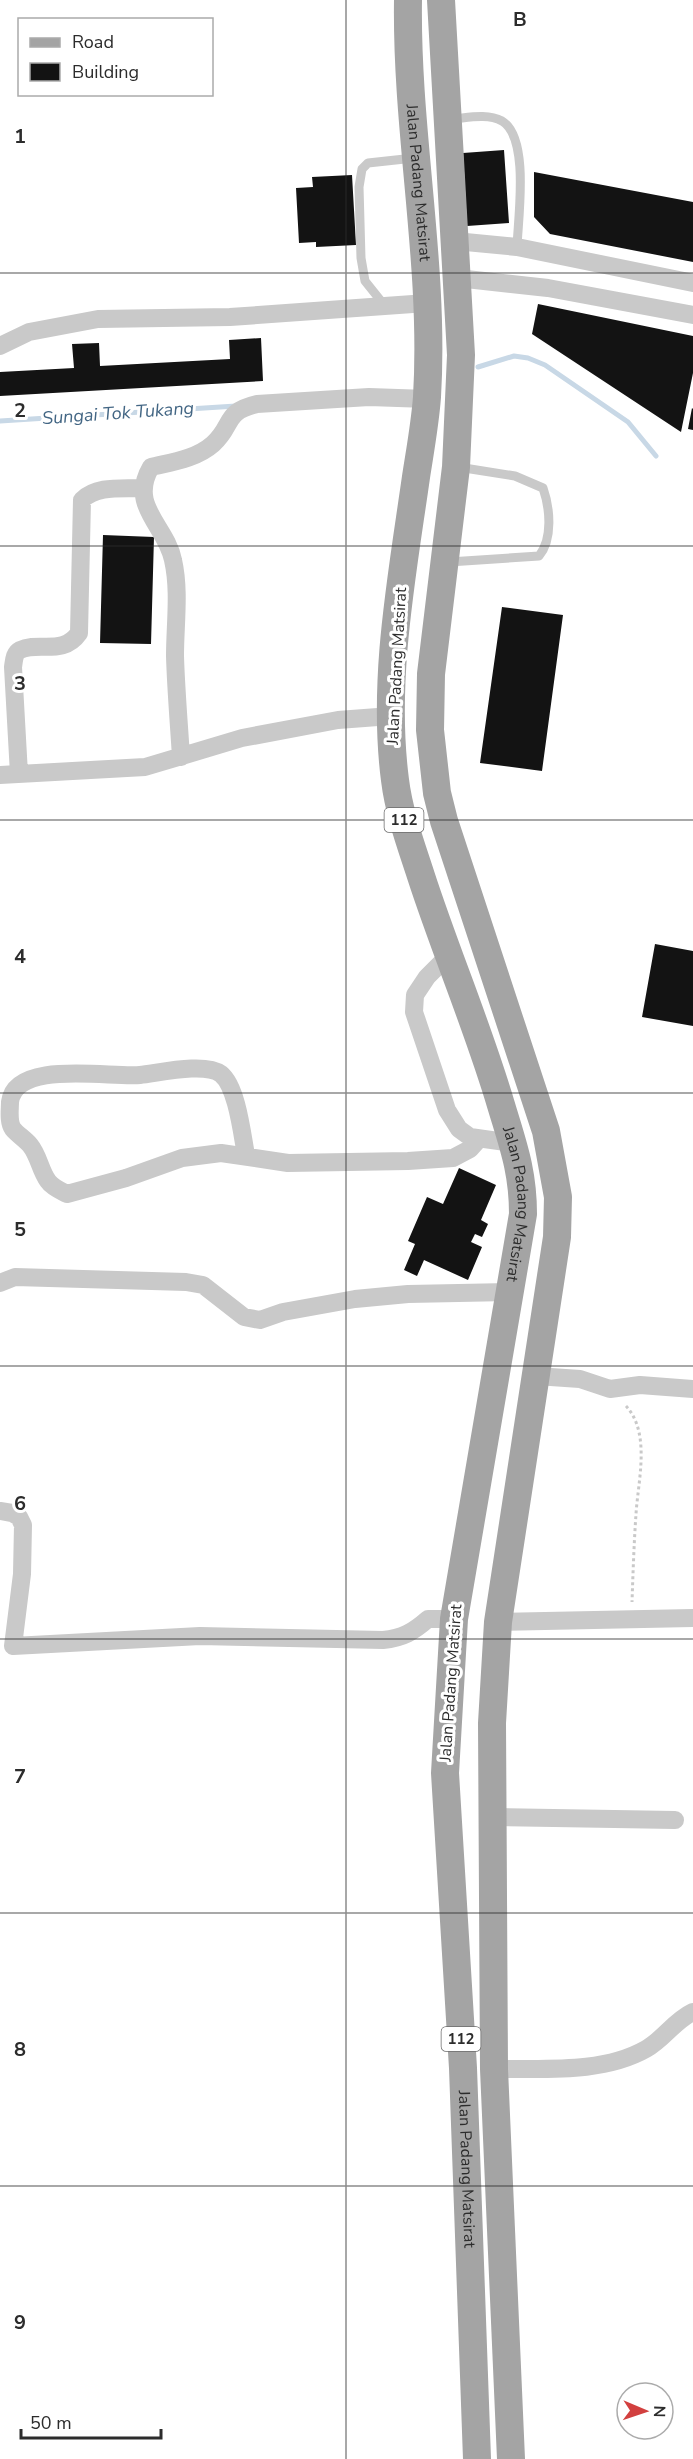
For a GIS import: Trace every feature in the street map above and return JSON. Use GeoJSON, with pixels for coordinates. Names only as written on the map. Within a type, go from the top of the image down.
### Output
{"type":"FeatureCollection","features":[{"type":"Feature","properties":{"kind":"main road","name":"Jalan Padang Matsirat"},"geometry":{"type":"LineString","coordinates":[[408,0],[409,64],[427,303],[427,399],[397,616],[391,716],[396,784],[405,827],[448,956],[487,1057],[520,1165],[523,1214],[454,1619],[445,1773],[464,2091],[477,2459]]}},
{"type":"Feature","properties":{"kind":"main road","name":"Jalan Padang Matsirat"},"geometry":{"type":"LineString","coordinates":[[441,0],[461,355],[456,467],[431,674],[429,730],[437,793],[444,822],[546,1131],[558,1197],[557,1237],[498,1622],[492,1723],[494,2069],[511,2459]]}},
{"type":"Feature","properties":{"kind":"main road"},"geometry":{"type":"LineString","coordinates":[[454,1619],[498,1622]]}},
{"type":"Feature","properties":{"kind":"street"},"geometry":{"type":"LineString","coordinates":[[455,241],[517,247],[693,283]]}},
{"type":"Feature","properties":{"kind":"street"},"geometry":{"type":"LineString","coordinates":[[457,278],[548,288],[693,315]]}},
{"type":"Feature","properties":{"kind":"street"},"geometry":{"type":"LineString","coordinates":[[0,346],[29,332],[98,319],[230,317],[427,303]]}},
{"type":"Feature","properties":{"kind":"street"},"geometry":{"type":"LineString","coordinates":[[181,757],[175,656],[175,569],[169,548],[153,519],[142,488],[151,467],[190,458],[213,444],[234,413],[241,408],[257,404],[369,397],[427,399]]}},
{"type":"Feature","properties":{"kind":"street"},"geometry":{"type":"LineString","coordinates":[[19,774],[13,667],[15,655],[20,650],[64,645],[74,640],[79,633],[82,500],[88,494],[99,490],[142,488]]}},
{"type":"Feature","properties":{"kind":"street"},"geometry":{"type":"LineString","coordinates":[[0,775],[145,767],[242,738],[338,720],[391,716]]}},
{"type":"Feature","properties":{"kind":"street"},"geometry":{"type":"LineString","coordinates":[[448,956],[427,977],[415,995],[414,1012],[447,1110],[459,1129],[470,1137],[512,1143]]}},
{"type":"Feature","properties":{"kind":"street"},"geometry":{"type":"LineString","coordinates":[[246,1155],[228,1080],[218,1071],[189,1069],[137,1075],[61,1074],[32,1078],[18,1087],[11,1098],[9,1113],[12,1128],[36,1153],[50,1184],[67,1194],[126,1178],[182,1158],[221,1153],[295,1163],[453,1158],[470,1149],[479,1139]]}},
{"type":"Feature","properties":{"kind":"street"},"geometry":{"type":"LineString","coordinates":[[0,1283],[15,1277],[186,1282],[203,1285],[244,1317],[260,1320],[283,1312],[355,1299],[408,1294],[509,1292]]}},
{"type":"Feature","properties":{"kind":"street"},"geometry":{"type":"LineString","coordinates":[[536,1376],[580,1379],[610,1389],[640,1385],[693,1389]]}},
{"type":"Feature","properties":{"kind":"street"},"geometry":{"type":"LineString","coordinates":[[0,1511],[19,1517],[23,1525],[22,1574],[7,1644],[200,1636],[383,1640],[402,1638],[416,1630],[428,1619],[454,1619]]}},
{"type":"Feature","properties":{"kind":"street"},"geometry":{"type":"LineString","coordinates":[[498,1622],[693,1618]]}},
{"type":"Feature","properties":{"kind":"street"},"geometry":{"type":"LineString","coordinates":[[492,1816],[675,1820]]}},
{"type":"Feature","properties":{"kind":"street"},"geometry":{"type":"LineString","coordinates":[[494,2069],[563,2068],[610,2063],[648,2048],[679,2019],[693,2012]]}},
{"type":"Feature","properties":{"kind":"lane"},"geometry":{"type":"LineString","coordinates":[[448,119],[490,117],[502,121],[510,128],[518,149],[519,165],[517,247]]}},
{"type":"Feature","properties":{"kind":"lane"},"geometry":{"type":"LineString","coordinates":[[385,306],[365,281],[361,258],[359,187],[362,169],[368,163],[415,157]]}},
{"type":"Feature","properties":{"kind":"lane"},"geometry":{"type":"LineString","coordinates":[[443,562],[539,556],[546,548],[548,536],[548,503],[543,488],[515,476],[456,467]]}},
{"type":"Feature","properties":{"kind":"path"},"geometry":{"type":"LineString","coordinates":[[610,1389],[633,1414],[640,1444],[631,1619]]}},
{"type":"Feature","properties":{"kind":"building"},"geometry":{"type":"Polygon","coordinates":[[[504,150],[509,223],[467,226],[463,153],[504,150]]]}},
{"type":"Feature","properties":{"kind":"building"},"geometry":{"type":"Polygon","coordinates":[[[534,172],[693,202],[693,262],[550,234],[534,217],[534,172]]]}},
{"type":"Feature","properties":{"kind":"building"},"geometry":{"type":"Polygon","coordinates":[[[352,175],[356,245],[316,247],[316,242],[299,243],[296,188],[313,187],[312,177],[352,175]]]}},
{"type":"Feature","properties":{"kind":"building"},"geometry":{"type":"Polygon","coordinates":[[[538,304],[693,336],[693,373],[681,432],[532,334],[538,304]]]}},
{"type":"Feature","properties":{"kind":"building"},"geometry":{"type":"Polygon","coordinates":[[[261,338],[263,381],[0,396],[0,372],[74,368],[72,344],[99,343],[100,366],[230,359],[229,340],[261,338]]]}},
{"type":"Feature","properties":{"kind":"building"},"geometry":{"type":"Polygon","coordinates":[[[693,409],[693,430],[688,429],[693,409]]]}},
{"type":"Feature","properties":{"kind":"building"},"geometry":{"type":"Polygon","coordinates":[[[103,535],[154,537],[151,644],[100,643],[103,535]]]}},
{"type":"Feature","properties":{"kind":"building"},"geometry":{"type":"Polygon","coordinates":[[[502,607],[563,615],[542,771],[480,763],[502,607]]]}},
{"type":"Feature","properties":{"kind":"building"},"geometry":{"type":"Polygon","coordinates":[[[655,944],[693,951],[693,1026],[642,1017],[655,944]]]}},
{"type":"Feature","properties":{"kind":"building"},"geometry":{"type":"Polygon","coordinates":[[[459,1168],[496,1185],[481,1220],[488,1224],[482,1237],[475,1234],[471,1242],[482,1247],[468,1280],[424,1260],[417,1276],[404,1270],[415,1244],[408,1241],[427,1197],[443,1204],[459,1168]]]}},
{"type":"Feature","properties":{"kind":"waterway","name":"Sungai Tok Tukang"},"geometry":{"type":"LineString","coordinates":[[478,367],[514,356],[528,358],[545,365],[628,422],[656,456]]}},
{"type":"Feature","properties":{"kind":"waterway","name":"Sungai Tok Tukang"},"geometry":{"type":"LineString","coordinates":[[0,421],[236,406]]}}]}
